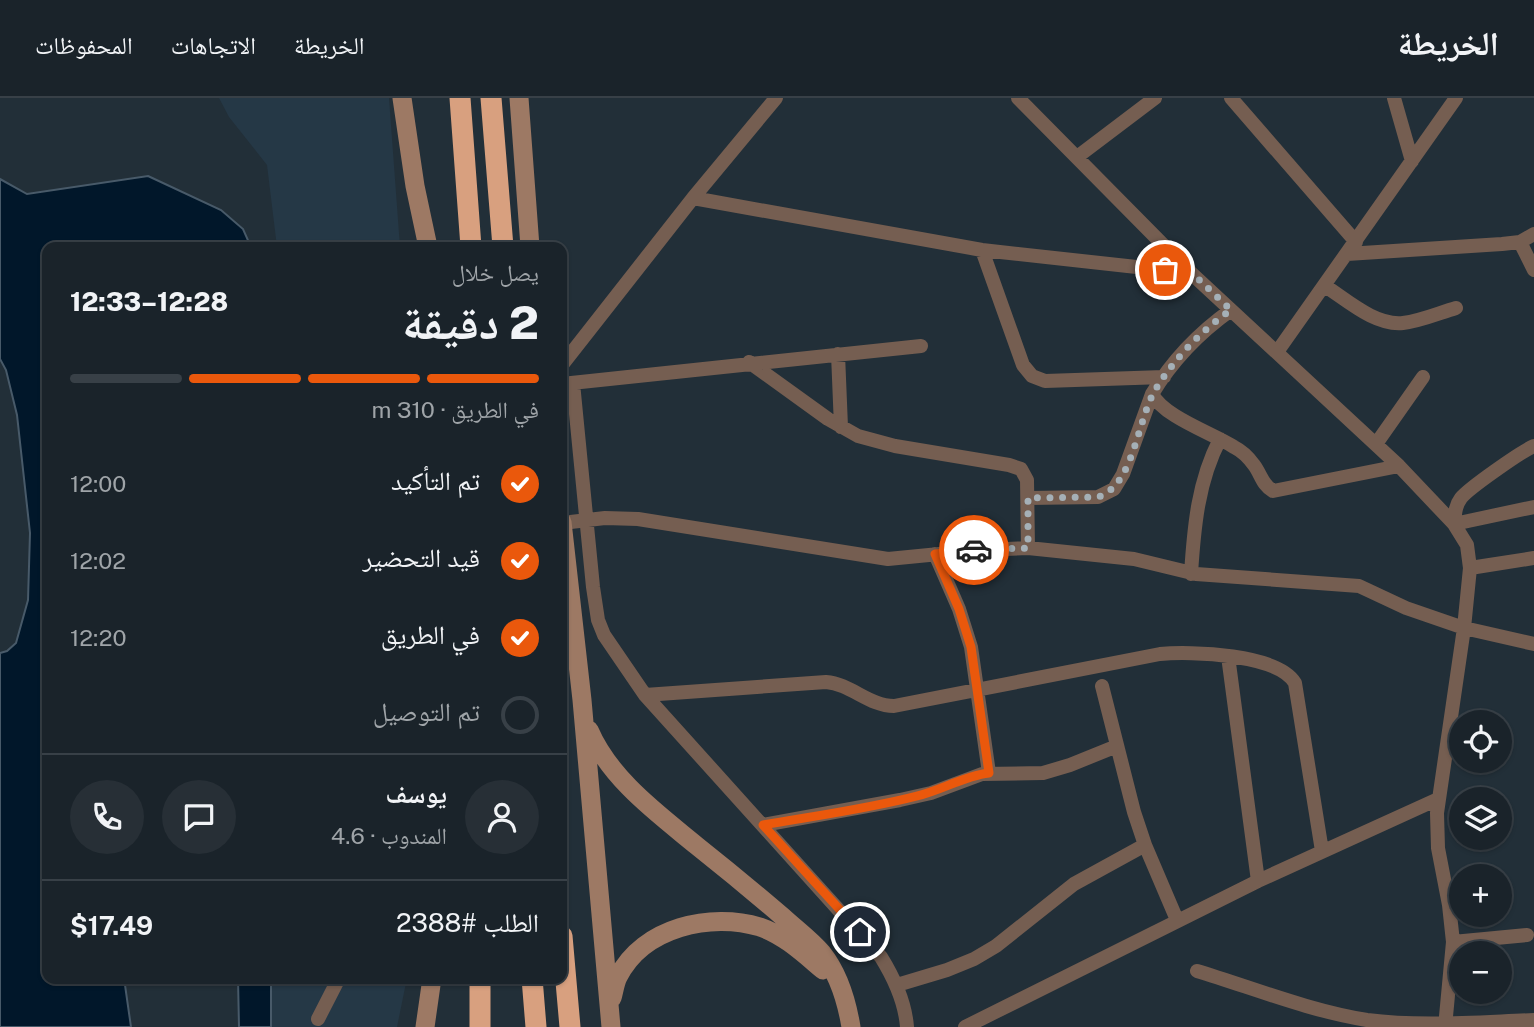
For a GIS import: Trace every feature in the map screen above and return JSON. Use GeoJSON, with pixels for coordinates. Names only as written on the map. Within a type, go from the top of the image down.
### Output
{"type":"FeatureCollection","features":[{"type":"Feature","properties":{"kind":"highway"},"geometry":{"type":"LineString","coordinates":[[460,98],[471,242]]}},
{"type":"Feature","properties":{"kind":"highway"},"geometry":{"type":"LineString","coordinates":[[491,98],[503,242]]}},
{"type":"Feature","properties":{"kind":"highway"},"geometry":{"type":"LineString","coordinates":[[480,984],[480,1027]]}},
{"type":"Feature","properties":{"kind":"highway"},"geometry":{"type":"LineString","coordinates":[[532,984],[536,1027]]}},
{"type":"Feature","properties":{"kind":"highway"},"geometry":{"type":"LineString","coordinates":[[566,984],[570,1027]]}},
{"type":"Feature","properties":{"kind":"main road"},"geometry":{"type":"LineString","coordinates":[[402,98],[415,186],[427,242]]}},
{"type":"Feature","properties":{"kind":"main road"},"geometry":{"type":"LineString","coordinates":[[519,98],[530,242]]}},
{"type":"Feature","properties":{"kind":"main road"},"geometry":{"type":"LineString","coordinates":[[567,567],[611,1017]]}},
{"type":"Feature","properties":{"kind":"main road"},"geometry":{"type":"LineString","coordinates":[[582,700],[587,726],[596,746],[625,783],[808,939],[822,954],[848,1009],[851,1027]]}},
{"type":"Feature","properties":{"kind":"main road"},"geometry":{"type":"LineString","coordinates":[[611,1017],[618,978],[631,958],[649,943],[675,929],[704,921],[733,921],[762,928],[808,957],[840,989]]}},
{"type":"Feature","properties":{"kind":"main road"},"geometry":{"type":"LineString","coordinates":[[425,1027],[431,984]]}},
{"type":"Feature","properties":{"kind":"street"},"geometry":{"type":"LineString","coordinates":[[567,359],[693,198],[776,98]]}},
{"type":"Feature","properties":{"kind":"street"},"geometry":{"type":"LineString","coordinates":[[1018,98],[1191,272],[1399,466],[1454,524],[1466,545],[1470,568],[1464,628],[1438,799],[1438,848],[1453,941]]}},
{"type":"Feature","properties":{"kind":"street"},"geometry":{"type":"LineString","coordinates":[[1077,157],[1154,98]]}},
{"type":"Feature","properties":{"kind":"street"},"geometry":{"type":"LineString","coordinates":[[1231,98],[1352,248]]}},
{"type":"Feature","properties":{"kind":"street"},"geometry":{"type":"LineString","coordinates":[[1394,98],[1412,161]]}},
{"type":"Feature","properties":{"kind":"street"},"geometry":{"type":"LineString","coordinates":[[1277,352],[1456,98]]}},
{"type":"Feature","properties":{"kind":"street"},"geometry":{"type":"LineString","coordinates":[[693,198],[982,250],[1191,272]]}},
{"type":"Feature","properties":{"kind":"street"},"geometry":{"type":"LineString","coordinates":[[1352,248],[1520,242],[1534,234]]}},
{"type":"Feature","properties":{"kind":"street"},"geometry":{"type":"LineString","coordinates":[[1520,242],[1534,270]]}},
{"type":"Feature","properties":{"kind":"street"},"geometry":{"type":"LineString","coordinates":[[982,250],[1023,365],[1032,376],[1052,381],[1164,377]]}},
{"type":"Feature","properties":{"kind":"street"},"geometry":{"type":"LineString","coordinates":[[1325,286],[1386,322],[1410,321],[1456,308]]}},
{"type":"Feature","properties":{"kind":"street"},"geometry":{"type":"LineString","coordinates":[[1028,498],[1098,497],[1114,489],[1123,474],[1152,394],[1192,343],[1231,310]]}},
{"type":"Feature","properties":{"kind":"street"},"geometry":{"type":"LineString","coordinates":[[907,1027],[897,985],[871,944],[645,695],[612,650],[598,620],[567,383],[921,346]]}},
{"type":"Feature","properties":{"kind":"street"},"geometry":{"type":"LineString","coordinates":[[838,354],[841,427]]}},
{"type":"Feature","properties":{"kind":"street"},"geometry":{"type":"LineString","coordinates":[[749,362],[841,427],[876,442],[1015,466],[1025,474],[1028,548]]}},
{"type":"Feature","properties":{"kind":"street"},"geometry":{"type":"LineString","coordinates":[[1376,444],[1423,377]]}},
{"type":"Feature","properties":{"kind":"street"},"geometry":{"type":"LineString","coordinates":[[1152,394],[1167,410],[1247,456],[1267,488],[1273,491],[1399,466]]}},
{"type":"Feature","properties":{"kind":"street"},"geometry":{"type":"LineString","coordinates":[[1191,574],[1198,506],[1204,479],[1220,439]]}},
{"type":"Feature","properties":{"kind":"street"},"geometry":{"type":"LineString","coordinates":[[1454,524],[1456,508],[1466,493],[1519,453],[1534,446]]}},
{"type":"Feature","properties":{"kind":"street"},"geometry":{"type":"LineString","coordinates":[[1454,524],[1534,507]]}},
{"type":"Feature","properties":{"kind":"street"},"geometry":{"type":"LineString","coordinates":[[567,522],[638,519],[888,559],[1028,548],[1134,559],[1191,574],[1359,586],[1406,608],[1464,628],[1534,644]]}},
{"type":"Feature","properties":{"kind":"street"},"geometry":{"type":"LineString","coordinates":[[935,554],[966,628],[978,690],[989,773]]}},
{"type":"Feature","properties":{"kind":"street"},"geometry":{"type":"LineString","coordinates":[[1470,568],[1534,558]]}},
{"type":"Feature","properties":{"kind":"street"},"geometry":{"type":"LineString","coordinates":[[645,695],[826,682],[849,687],[880,704],[894,706],[1160,654],[1194,652],[1228,656],[1282,669],[1295,683],[1322,850]]}},
{"type":"Feature","properties":{"kind":"street"},"geometry":{"type":"LineString","coordinates":[[1228,656],[1258,881]]}},
{"type":"Feature","properties":{"kind":"street"},"geometry":{"type":"LineString","coordinates":[[1102,686],[1145,845],[1177,920]]}},
{"type":"Feature","properties":{"kind":"street"},"geometry":{"type":"LineString","coordinates":[[763,825],[908,799],[989,773],[1043,773],[1117,747]]}},
{"type":"Feature","properties":{"kind":"street"},"geometry":{"type":"LineString","coordinates":[[965,1027],[1322,850],[1438,799]]}},
{"type":"Feature","properties":{"kind":"street"},"geometry":{"type":"LineString","coordinates":[[897,985],[974,959],[996,946],[1074,884],[1145,845]]}},
{"type":"Feature","properties":{"kind":"street"},"geometry":{"type":"LineString","coordinates":[[1464,941],[1527,935]]}},
{"type":"Feature","properties":{"kind":"street"},"geometry":{"type":"LineString","coordinates":[[1197,971],[1350,1017],[1445,1025],[1534,1020]]}},
{"type":"Feature","properties":{"kind":"street"},"geometry":{"type":"LineString","coordinates":[[318,1019],[336,984]]}},
{"type":"Feature","properties":{"kind":"street"},"geometry":{"type":"LineString","coordinates":[[1445,1025],[1449,984]]}},
{"type":"Feature","properties":{"kind":"shaded area"},"geometry":{"type":"Polygon","coordinates":[[[219,98],[389,98],[400,242],[276,242],[267,165],[229,117],[219,98]]]}},
{"type":"Feature","properties":{"kind":"shaded area"},"geometry":{"type":"Polygon","coordinates":[[[148,176],[221,210],[243,229],[249,242],[42,242],[42,984],[125,984],[131,1027],[0,1027],[0,653],[16,643],[28,600],[30,533],[17,415],[6,370],[0,359],[0,179],[27,194],[148,176]]]}},
{"type":"Feature","properties":{"kind":"shaded area"},"geometry":{"type":"Polygon","coordinates":[[[238,984],[271,984],[271,1027],[239,1027],[238,984]]]}},
{"type":"Feature","properties":{"kind":"shaded area"},"geometry":{"type":"Polygon","coordinates":[[[240,984],[406,984],[397,1027],[243,1027],[240,984]]]}},
{"type":"Feature","properties":{"kind":"way so far"},"geometry":{"type":"LineString","coordinates":[[974,550],[1028,548],[1028,498],[1098,497],[1114,489],[1119,482],[1152,394],[1192,343],[1231,310],[1191,272],[1165,270]]}},
{"type":"Feature","properties":{"kind":"route"},"geometry":{"type":"LineString","coordinates":[[860,932],[763,825],[901,800],[931,793],[989,773],[971,647],[959,609],[935,554],[974,550]]}}]}
